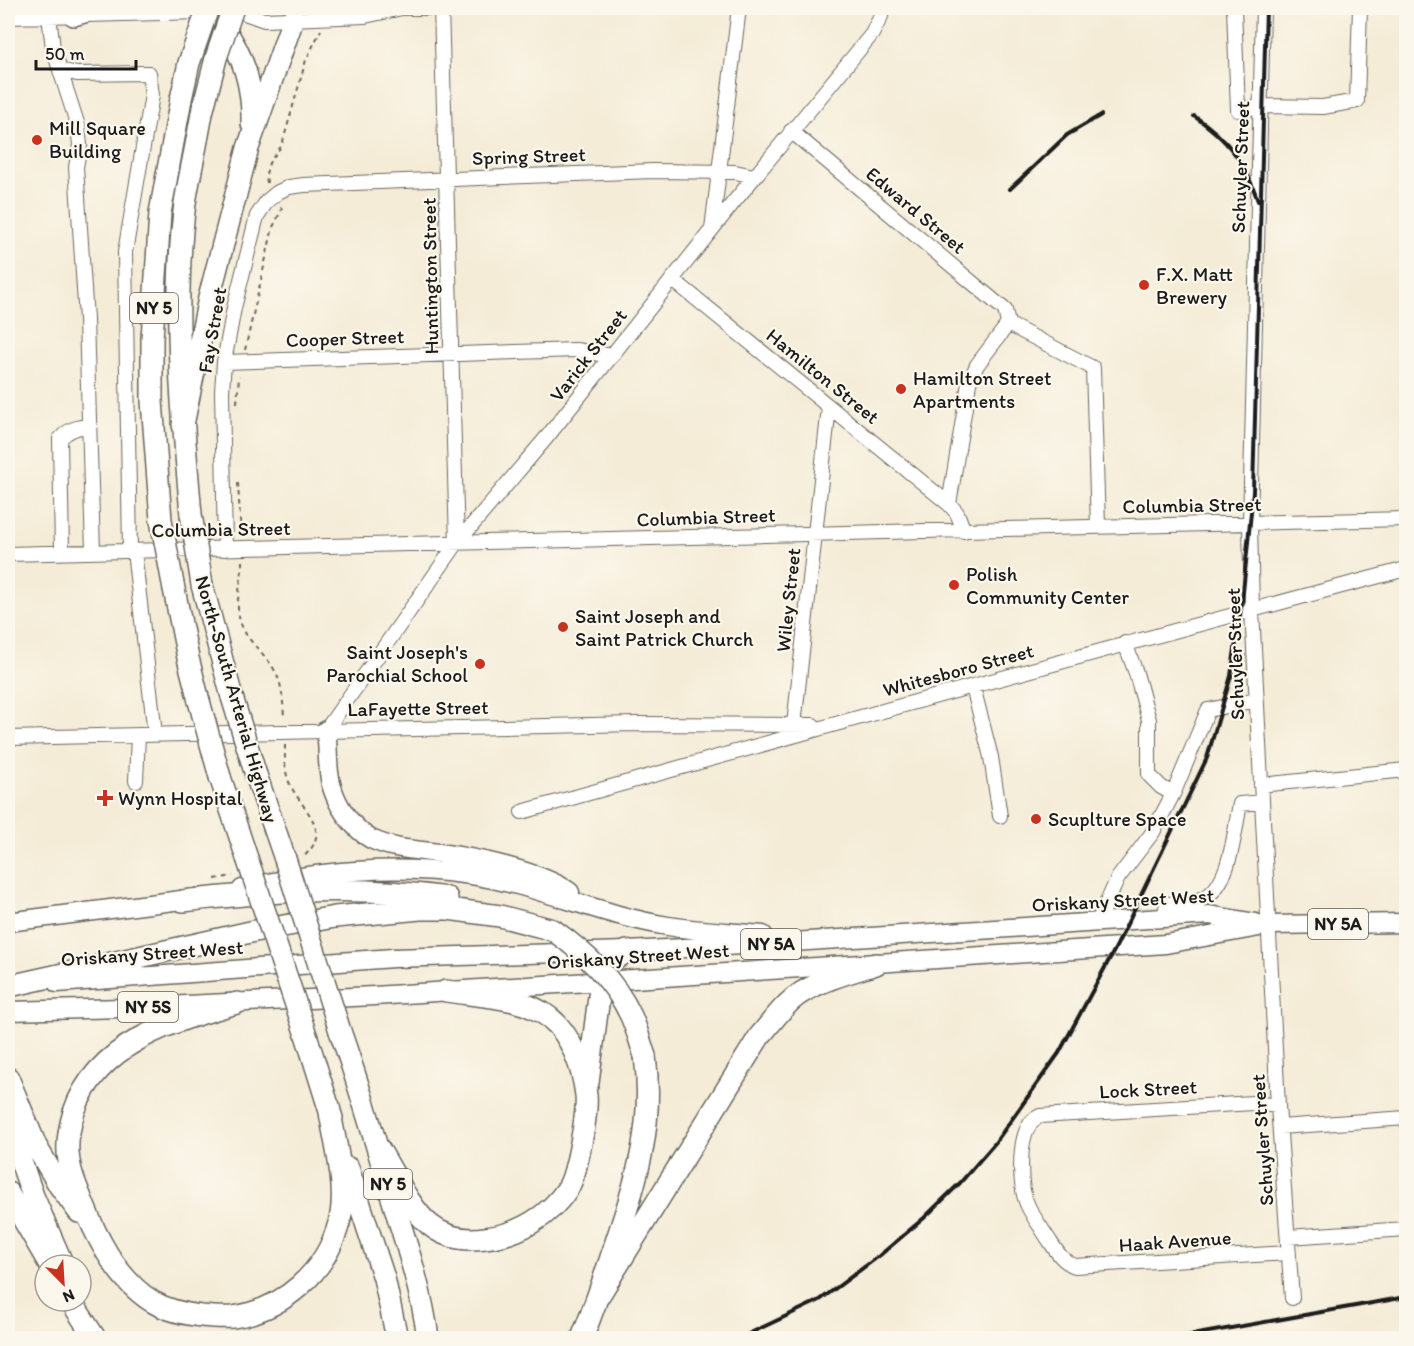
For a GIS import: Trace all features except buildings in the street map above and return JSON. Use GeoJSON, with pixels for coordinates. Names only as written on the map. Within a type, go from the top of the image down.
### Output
{"type":"FeatureCollection","features":[{"type":"Feature","properties":{"kind":"highway"},"geometry":{"type":"LineString","coordinates":[[74,15],[98,8]]}},
{"type":"Feature","properties":{"kind":"highway"},"geometry":{"type":"LineString","coordinates":[[224,9],[231,39],[249,80],[253,103],[248,148]]}},
{"type":"Feature","properties":{"kind":"highway","name":"North-South Arterial Highway"},"geometry":{"type":"LineString","coordinates":[[224,9],[189,63],[160,213],[152,339],[152,401],[161,520],[188,658],[220,777],[384,1278],[397,1338]]}},
{"type":"Feature","properties":{"kind":"highway","name":"North-South Arterial Highway"},"geometry":{"type":"LineString","coordinates":[[224,9],[216,58],[202,113],[185,203],[181,255],[179,309],[183,425],[191,514],[202,585],[232,697],[379,1149],[417,1284],[428,1338]]}},
{"type":"Feature","properties":{"kind":"highway"},"geometry":{"type":"LineString","coordinates":[[183,425],[209,298],[248,148],[295,13]]}},
{"type":"Feature","properties":{"kind":"highway"},"geometry":{"type":"LineString","coordinates":[[183,901],[339,889],[424,894],[489,904],[514,910],[553,930],[581,950],[614,986],[631,1015],[645,1056],[649,1082],[648,1122],[637,1178],[598,1297],[582,1338]]}},
{"type":"Feature","properties":{"kind":"highway"},"geometry":{"type":"LineString","coordinates":[[11,985],[255,931],[335,917],[420,909],[448,909],[500,916],[553,930]]}},
{"type":"Feature","properties":{"kind":"highway"},"geometry":{"type":"LineString","coordinates":[[379,1149],[418,1212],[429,1224],[456,1239],[471,1240],[508,1234],[541,1217],[558,1202],[569,1186],[576,1168],[601,981],[609,964],[627,951]]}},
{"type":"Feature","properties":{"kind":"highway"},"geometry":{"type":"LineString","coordinates":[[598,1297],[759,1037],[781,1010],[801,993],[836,976],[876,964]]}},
{"type":"Feature","properties":{"kind":"highway"},"geometry":{"type":"LineString","coordinates":[[446,991],[512,1001],[534,1007],[551,1018],[562,1030],[579,1065],[587,1096]]}},
{"type":"Feature","properties":{"kind":"highway"},"geometry":{"type":"LineString","coordinates":[[97,1237],[71,1170],[68,1150],[70,1126],[79,1098],[99,1069],[115,1054],[139,1038],[198,1014],[237,1003]]}},
{"type":"Feature","properties":{"kind":"highway"},"geometry":{"type":"LineString","coordinates":[[8,1078],[36,1146],[59,1185],[139,1292],[156,1304],[194,1315],[232,1317],[275,1304],[307,1281],[322,1261],[339,1224],[342,1186],[329,1106]]}},
{"type":"Feature","properties":{"kind":"highway"},"geometry":{"type":"LineString","coordinates":[[8,1124],[33,1196],[58,1253]]}},
{"type":"Feature","properties":{"kind":"highway"},"geometry":{"type":"LineString","coordinates":[[8,1193],[43,1253]]}},
{"type":"Feature","properties":{"kind":"highway"},"geometry":{"type":"LineString","coordinates":[[79,1313],[95,1338]]}},
{"type":"Feature","properties":{"kind":"highway"},"geometry":{"type":"LineString","coordinates":[[84,1313],[95,1338]]}},
{"type":"Feature","properties":{"kind":"main road"},"geometry":{"type":"LineString","coordinates":[[326,730],[328,768],[334,793],[349,818],[369,838],[384,844],[454,855],[520,870],[565,888],[592,906]]}},
{"type":"Feature","properties":{"kind":"main road"},"geometry":{"type":"LineString","coordinates":[[8,922],[183,901],[278,880],[350,870],[404,869],[465,874],[512,884],[667,926],[819,941]]}},
{"type":"Feature","properties":{"kind":"main road","name":"Oriskany Street West"},"geometry":{"type":"LineString","coordinates":[[11,985],[393,958],[627,951],[819,941],[1098,922],[1165,911],[1209,915],[1270,925]]}},
{"type":"Feature","properties":{"kind":"main road","name":"Oriskany Street West"},"geometry":{"type":"LineString","coordinates":[[8,1011],[237,1003],[876,964],[1166,944],[1270,925],[1407,923]]}},
{"type":"Feature","properties":{"kind":"street"},"geometry":{"type":"LineString","coordinates":[[13,14],[49,16],[224,9],[264,20],[295,13],[365,16],[402,8],[443,8]]}},
{"type":"Feature","properties":{"kind":"street","name":"Huntington Street"},"geometry":{"type":"LineString","coordinates":[[443,8],[457,543]]}},
{"type":"Feature","properties":{"kind":"street"},"geometry":{"type":"LineString","coordinates":[[712,229],[739,8]]}},
{"type":"Feature","properties":{"kind":"street","name":"Varick Street"},"geometry":{"type":"LineString","coordinates":[[326,730],[457,543],[547,437],[754,176],[872,34],[881,16],[882,8]]}},
{"type":"Feature","properties":{"kind":"street"},"geometry":{"type":"LineString","coordinates":[[1234,8],[1238,110],[1261,106],[1323,107],[1357,101],[1360,8]]}},
{"type":"Feature","properties":{"kind":"street","name":"Schuyler Street"},"geometry":{"type":"LineString","coordinates":[[1263,8],[1250,523],[1256,700],[1270,925],[1278,1106],[1292,1298]]}},
{"type":"Feature","properties":{"kind":"street"},"geometry":{"type":"LineString","coordinates":[[49,16],[53,48],[76,118],[80,145],[76,167],[86,319],[93,552]]}},
{"type":"Feature","properties":{"kind":"street"},"geometry":{"type":"LineString","coordinates":[[60,70],[77,74],[149,73],[152,95],[125,252],[132,551],[155,734]]}},
{"type":"Feature","properties":{"kind":"street","name":"Edward Street"},"geometry":{"type":"LineString","coordinates":[[791,131],[1005,310],[1008,324]]}},
{"type":"Feature","properties":{"kind":"street","name":"Spring Street"},"geometry":{"type":"LineString","coordinates":[[304,185],[653,171],[718,171],[754,176]]}},
{"type":"Feature","properties":{"kind":"street","name":"Fay Street"},"geometry":{"type":"LineString","coordinates":[[225,549],[224,362],[234,308],[257,216],[267,201],[278,192],[289,187],[304,185]]}},
{"type":"Feature","properties":{"kind":"street","name":"Hamilton Street"},"geometry":{"type":"LineString","coordinates":[[672,279],[949,504]]}},
{"type":"Feature","properties":{"kind":"street"},"geometry":{"type":"LineString","coordinates":[[964,531],[957,513],[949,504],[969,383],[977,365],[1008,324],[1093,368],[1098,526]]}},
{"type":"Feature","properties":{"kind":"street","name":"Cooper Street"},"geometry":{"type":"LineString","coordinates":[[224,362],[576,350],[612,356]]}},
{"type":"Feature","properties":{"kind":"street","name":"Wiley Street"},"geometry":{"type":"LineString","coordinates":[[794,725],[829,407]]}},
{"type":"Feature","properties":{"kind":"street"},"geometry":{"type":"LineString","coordinates":[[62,553],[60,439],[77,427],[90,426]]}},
{"type":"Feature","properties":{"kind":"street","name":"Columbia Street"},"geometry":{"type":"LineString","coordinates":[[8,554],[1407,519]]}},
{"type":"Feature","properties":{"kind":"street","name":"Whitesboro Street"},"geometry":{"type":"LineString","coordinates":[[522,812],[830,724],[1407,568]]}},
{"type":"Feature","properties":{"kind":"street"},"geometry":{"type":"LineString","coordinates":[[1125,643],[1149,720],[1149,775],[1161,787],[1173,794]]}},
{"type":"Feature","properties":{"kind":"street"},"geometry":{"type":"LineString","coordinates":[[973,687],[991,757],[1000,816]]}},
{"type":"Feature","properties":{"kind":"street"},"geometry":{"type":"LineString","coordinates":[[1098,922],[1118,878],[1153,832],[1173,794],[1208,710],[1256,700]]}},
{"type":"Feature","properties":{"kind":"street","name":"LaFayette Street"},"geometry":{"type":"LineString","coordinates":[[8,738],[636,724],[830,724]]}},
{"type":"Feature","properties":{"kind":"street"},"geometry":{"type":"LineString","coordinates":[[136,782],[138,735]]}},
{"type":"Feature","properties":{"kind":"street"},"geometry":{"type":"LineString","coordinates":[[1261,785],[1407,770]]}},
{"type":"Feature","properties":{"kind":"street"},"geometry":{"type":"LineString","coordinates":[[1165,911],[1203,899],[1215,890],[1225,873],[1240,804],[1262,802]]}},
{"type":"Feature","properties":{"kind":"street","name":"Lock Street"},"geometry":{"type":"LineString","coordinates":[[1064,1263],[1026,1204],[1021,1177],[1022,1153],[1026,1131],[1031,1122],[1041,1116],[1052,1114],[1253,1103],[1278,1106]]}},
{"type":"Feature","properties":{"kind":"street"},"geometry":{"type":"LineString","coordinates":[[1280,1127],[1407,1118]]}},
{"type":"Feature","properties":{"kind":"street"},"geometry":{"type":"LineString","coordinates":[[1288,1237],[1407,1229]]}},
{"type":"Feature","properties":{"kind":"street","name":"Haak Avenue"},"geometry":{"type":"LineString","coordinates":[[1064,1263],[1075,1266],[1289,1253]]}},
{"type":"Feature","properties":{"kind":"railway"},"geometry":{"type":"LineString","coordinates":[[740,1338],[820,1300],[879,1256],[924,1218],[960,1183],[995,1143],[1059,1053],[1116,947],[1207,758],[1231,676],[1242,602],[1253,492],[1266,8]]}},
{"type":"Feature","properties":{"kind":"railway"},"geometry":{"type":"LineString","coordinates":[[1010,189],[1067,135],[1101,115]]}},
{"type":"Feature","properties":{"kind":"railway"},"geometry":{"type":"LineString","coordinates":[[1194,116],[1217,134],[1234,152],[1247,174],[1258,201]]}},
{"type":"Feature","properties":{"kind":"railway"},"geometry":{"type":"LineString","coordinates":[[1175,1338],[1406,1297]]}},
{"type":"Feature","properties":{"kind":"place","name":"Mill Square Building"},"geometry":{"type":"Point","coordinates":[37,140]}},
{"type":"Feature","properties":{"kind":"place","name":"F.X. Matt Brewery"},"geometry":{"type":"Point","coordinates":[1144,285]}},
{"type":"Feature","properties":{"kind":"place","name":"Hamilton Street Apartments"},"geometry":{"type":"Point","coordinates":[901,389]}},
{"type":"Feature","properties":{"kind":"place","name":"Polish Community Center"},"geometry":{"type":"Point","coordinates":[954,585]}},
{"type":"Feature","properties":{"kind":"place","name":"Saint Joseph and Saint Patrick Church"},"geometry":{"type":"Point","coordinates":[563,627]}},
{"type":"Feature","properties":{"kind":"place","name":"Saint Joseph's Parochial School"},"geometry":{"type":"Point","coordinates":[480,664]}},
{"type":"Feature","properties":{"kind":"place","name":"Wynn Hospital"},"geometry":{"type":"Point","coordinates":[105,798]}},
{"type":"Feature","properties":{"kind":"place","name":"Scuplture Space"},"geometry":{"type":"Point","coordinates":[1036,819]}}]}
